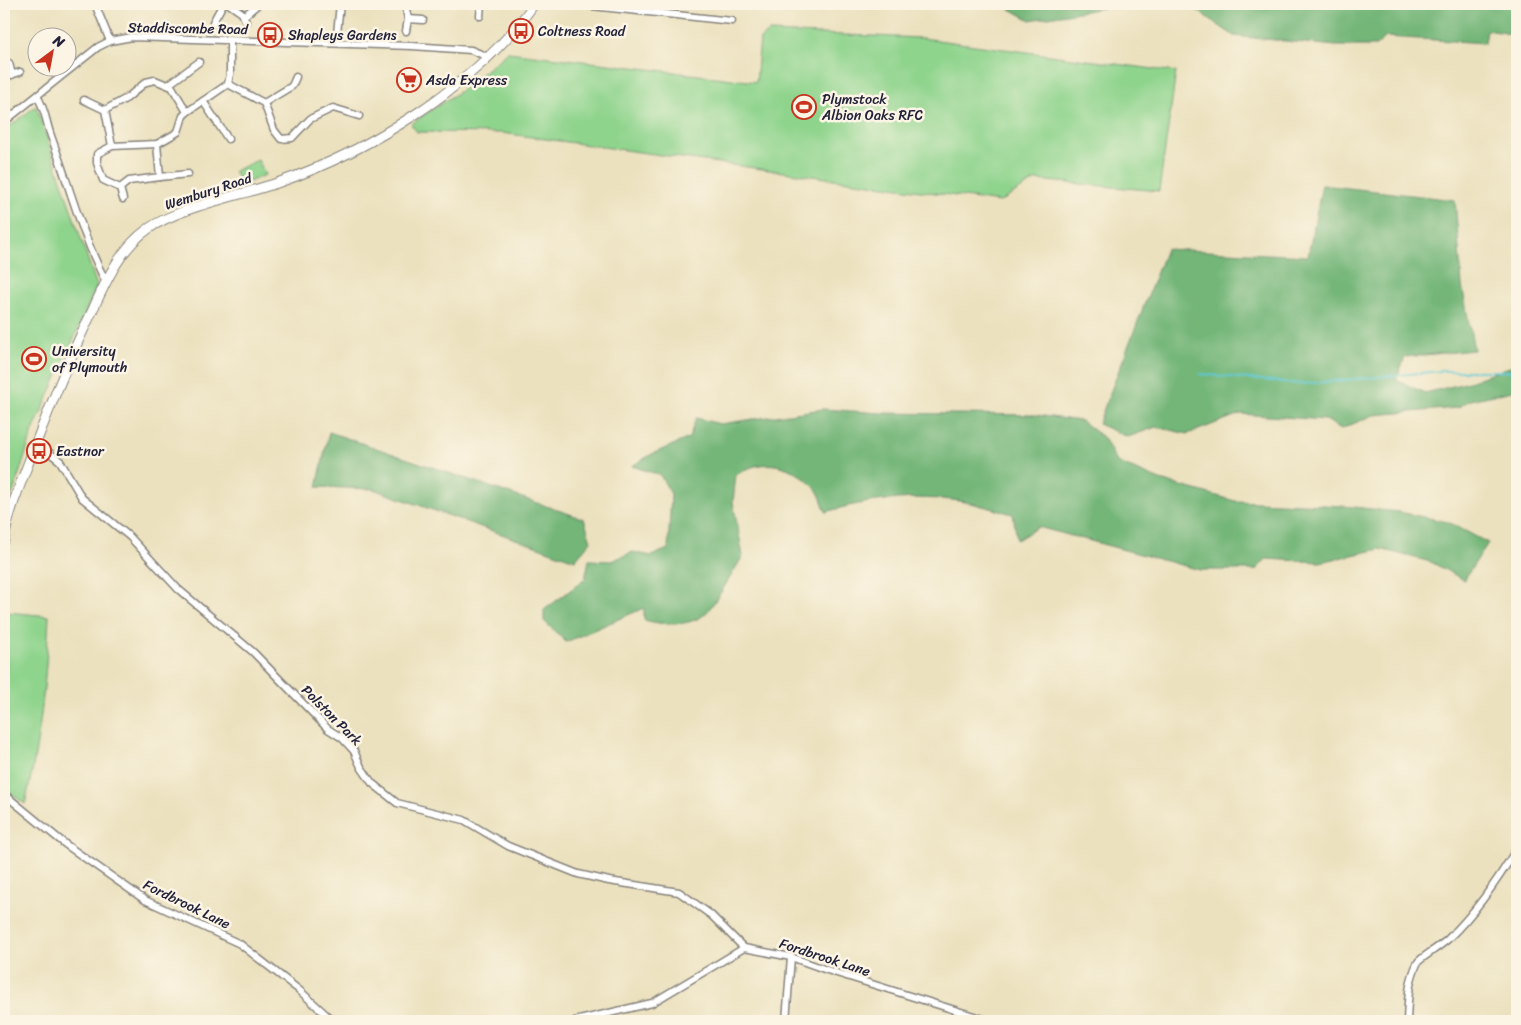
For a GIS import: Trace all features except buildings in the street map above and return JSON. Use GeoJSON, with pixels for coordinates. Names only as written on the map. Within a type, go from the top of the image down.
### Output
{"type":"FeatureCollection","features":[{"type":"Feature","properties":{"kind":"street"},"geometry":{"type":"LineString","coordinates":[[95,4],[110,41]]}},
{"type":"Feature","properties":{"kind":"street"},"geometry":{"type":"LineString","coordinates":[[217,25],[213,22],[223,4]]}},
{"type":"Feature","properties":{"kind":"street"},"geometry":{"type":"LineString","coordinates":[[229,4],[245,19],[257,5]]}},
{"type":"Feature","properties":{"kind":"street"},"geometry":{"type":"LineString","coordinates":[[336,43],[340,4]]}},
{"type":"Feature","properties":{"kind":"street"},"geometry":{"type":"LineString","coordinates":[[405,4],[408,19],[406,31]]}},
{"type":"Feature","properties":{"kind":"street"},"geometry":{"type":"LineString","coordinates":[[480,16],[481,4]]}},
{"type":"Feature","properties":{"kind":"street","name":"Wembury Road"},"geometry":{"type":"LineString","coordinates":[[4,540],[9,515],[55,392],[106,282],[134,240],[159,222],[278,183],[345,154],[404,122],[468,76],[513,32],[534,4]]}},
{"type":"Feature","properties":{"kind":"street"},"geometry":{"type":"LineString","coordinates":[[573,4],[732,21]]}},
{"type":"Feature","properties":{"kind":"street"},"geometry":{"type":"LineString","coordinates":[[408,19],[423,20]]}},
{"type":"Feature","properties":{"kind":"street","name":"Staddiscombe Road"},"geometry":{"type":"LineString","coordinates":[[4,122],[82,60],[110,41],[132,37],[458,48],[471,50],[488,57]]}},
{"type":"Feature","properties":{"kind":"street"},"geometry":{"type":"LineString","coordinates":[[123,199],[120,188],[103,180],[97,163],[97,154],[112,146],[157,144],[178,132],[183,116],[228,84],[230,74],[230,41]]}},
{"type":"Feature","properties":{"kind":"street"},"geometry":{"type":"LineString","coordinates":[[168,86],[199,62]]}},
{"type":"Feature","properties":{"kind":"street"},"geometry":{"type":"LineString","coordinates":[[9,63],[12,74]]}},
{"type":"Feature","properties":{"kind":"street"},"geometry":{"type":"LineString","coordinates":[[4,77],[20,72]]}},
{"type":"Feature","properties":{"kind":"street"},"geometry":{"type":"LineString","coordinates":[[264,103],[292,86],[296,77]]}},
{"type":"Feature","properties":{"kind":"street"},"geometry":{"type":"LineString","coordinates":[[105,110],[127,98],[146,82],[155,80],[168,86],[179,97],[188,112]]}},
{"type":"Feature","properties":{"kind":"street"},"geometry":{"type":"LineString","coordinates":[[228,84],[264,103],[278,137],[286,140],[292,138],[310,119],[333,108],[359,116]]}},
{"type":"Feature","properties":{"kind":"street"},"geometry":{"type":"LineString","coordinates":[[37,96],[43,104],[48,128],[90,251],[106,282]]}},
{"type":"Feature","properties":{"kind":"street"},"geometry":{"type":"LineString","coordinates":[[84,100],[105,110]]}},
{"type":"Feature","properties":{"kind":"street"},"geometry":{"type":"LineString","coordinates":[[203,101],[228,139]]}},
{"type":"Feature","properties":{"kind":"street"},"geometry":{"type":"LineString","coordinates":[[105,110],[112,146]]}},
{"type":"Feature","properties":{"kind":"street"},"geometry":{"type":"LineString","coordinates":[[157,144],[160,177]]}},
{"type":"Feature","properties":{"kind":"street"},"geometry":{"type":"LineString","coordinates":[[120,188],[129,181],[188,174]]}},
{"type":"Feature","properties":{"kind":"street","name":"Polston Park"},"geometry":{"type":"LineString","coordinates":[[36,442],[60,461],[82,498],[130,537],[178,589],[252,652],[328,729],[342,738],[354,751],[361,767],[372,783],[397,803],[464,820],[508,846],[578,874],[679,892],[711,915],[744,948]]}},
{"type":"Feature","properties":{"kind":"street","name":"Fordbrook Lane"},"geometry":{"type":"LineString","coordinates":[[4,794],[65,844],[145,900],[240,944],[270,965],[333,1021]]}},
{"type":"Feature","properties":{"kind":"street"},"geometry":{"type":"LineString","coordinates":[[1408,1021],[1410,980],[1420,959],[1431,954],[1475,910],[1517,848]]}},
{"type":"Feature","properties":{"kind":"street"},"geometry":{"type":"LineString","coordinates":[[575,1021],[652,1003],[744,948]]}},
{"type":"Feature","properties":{"kind":"street","name":"Fordbrook Lane"},"geometry":{"type":"LineString","coordinates":[[744,948],[791,957],[990,1021]]}},
{"type":"Feature","properties":{"kind":"street"},"geometry":{"type":"LineString","coordinates":[[786,1021],[791,957]]}},
{"type":"Feature","properties":{"kind":"green space"},"geometry":{"type":"Polygon","coordinates":[[[1001,4],[1306,4],[1354,6],[1384,4],[1517,4],[1517,35],[1487,30],[1485,43],[1386,37],[1376,46],[1336,46],[1234,36],[1195,9],[1187,7],[1122,5],[1030,20],[1001,4]]]}},
{"type":"Feature","properties":{"kind":"green space","name":"Plymstock Albion Oaks RFC"},"geometry":{"type":"Polygon","coordinates":[[[768,32],[922,38],[1176,72],[1159,191],[1036,180],[1000,202],[502,133],[417,132],[411,124],[463,89],[508,52],[756,82],[760,39],[768,32]]]}},
{"type":"Feature","properties":{"kind":"green space","name":"University of Plymouth"},"geometry":{"type":"Polygon","coordinates":[[[36,106],[97,286],[33,431],[4,520],[4,131],[36,106]]]}},
{"type":"Feature","properties":{"kind":"green space"},"geometry":{"type":"Polygon","coordinates":[[[258,160],[265,175],[242,185],[234,171],[258,160]]]}},
{"type":"Feature","properties":{"kind":"green space"},"geometry":{"type":"Polygon","coordinates":[[[1322,185],[1455,200],[1462,285],[1474,350],[1405,357],[1396,380],[1425,393],[1469,382],[1517,364],[1517,390],[1470,400],[1457,408],[1374,415],[1341,429],[1326,420],[1240,414],[1188,434],[1156,427],[1128,437],[1098,424],[1166,249],[1308,256],[1322,185]]]}},
{"type":"Feature","properties":{"kind":"green space"},"geometry":{"type":"Polygon","coordinates":[[[823,409],[881,413],[1036,415],[1081,421],[1104,438],[1117,462],[1160,480],[1235,501],[1344,506],[1399,512],[1448,522],[1488,543],[1464,580],[1431,562],[1380,549],[1320,562],[1266,559],[1256,570],[1200,570],[1038,527],[1017,540],[1013,514],[960,501],[926,498],[892,499],[858,504],[826,512],[817,490],[806,480],[787,468],[767,464],[746,469],[736,475],[733,502],[743,556],[718,597],[704,615],[690,622],[675,624],[659,623],[644,620],[644,608],[566,642],[544,621],[544,610],[585,579],[589,560],[611,561],[633,552],[651,556],[668,549],[671,494],[660,475],[632,466],[652,454],[689,438],[696,418],[720,424],[823,409]]]}},
{"type":"Feature","properties":{"kind":"green space"},"geometry":{"type":"Polygon","coordinates":[[[329,432],[584,519],[591,541],[575,560],[373,489],[317,487],[329,432]]]}},
{"type":"Feature","properties":{"kind":"green space"},"geometry":{"type":"Polygon","coordinates":[[[7,612],[49,616],[42,711],[25,804],[4,788],[7,612]]]}},
{"type":"Feature","properties":{"kind":"waterway"},"geometry":{"type":"LineString","coordinates":[[1200,374],[1302,384],[1442,371],[1517,371]]}},
{"type":"Feature","properties":{"kind":"place","name":"Coltness Road"},"geometry":{"type":"Point","coordinates":[521,31]}},
{"type":"Feature","properties":{"kind":"place","name":"Shapleys Gardens"},"geometry":{"type":"Point","coordinates":[270,35]}},
{"type":"Feature","properties":{"kind":"place","name":"Asda Express"},"geometry":{"type":"Point","coordinates":[409,80]}},
{"type":"Feature","properties":{"kind":"place","name":"Plymstock Albion Oaks RFC"},"geometry":{"type":"Point","coordinates":[804,107]}},
{"type":"Feature","properties":{"kind":"place","name":"University of Plymouth"},"geometry":{"type":"Point","coordinates":[34,359]}},
{"type":"Feature","properties":{"kind":"place","name":"Eastnor"},"geometry":{"type":"Point","coordinates":[39,451]}}]}
